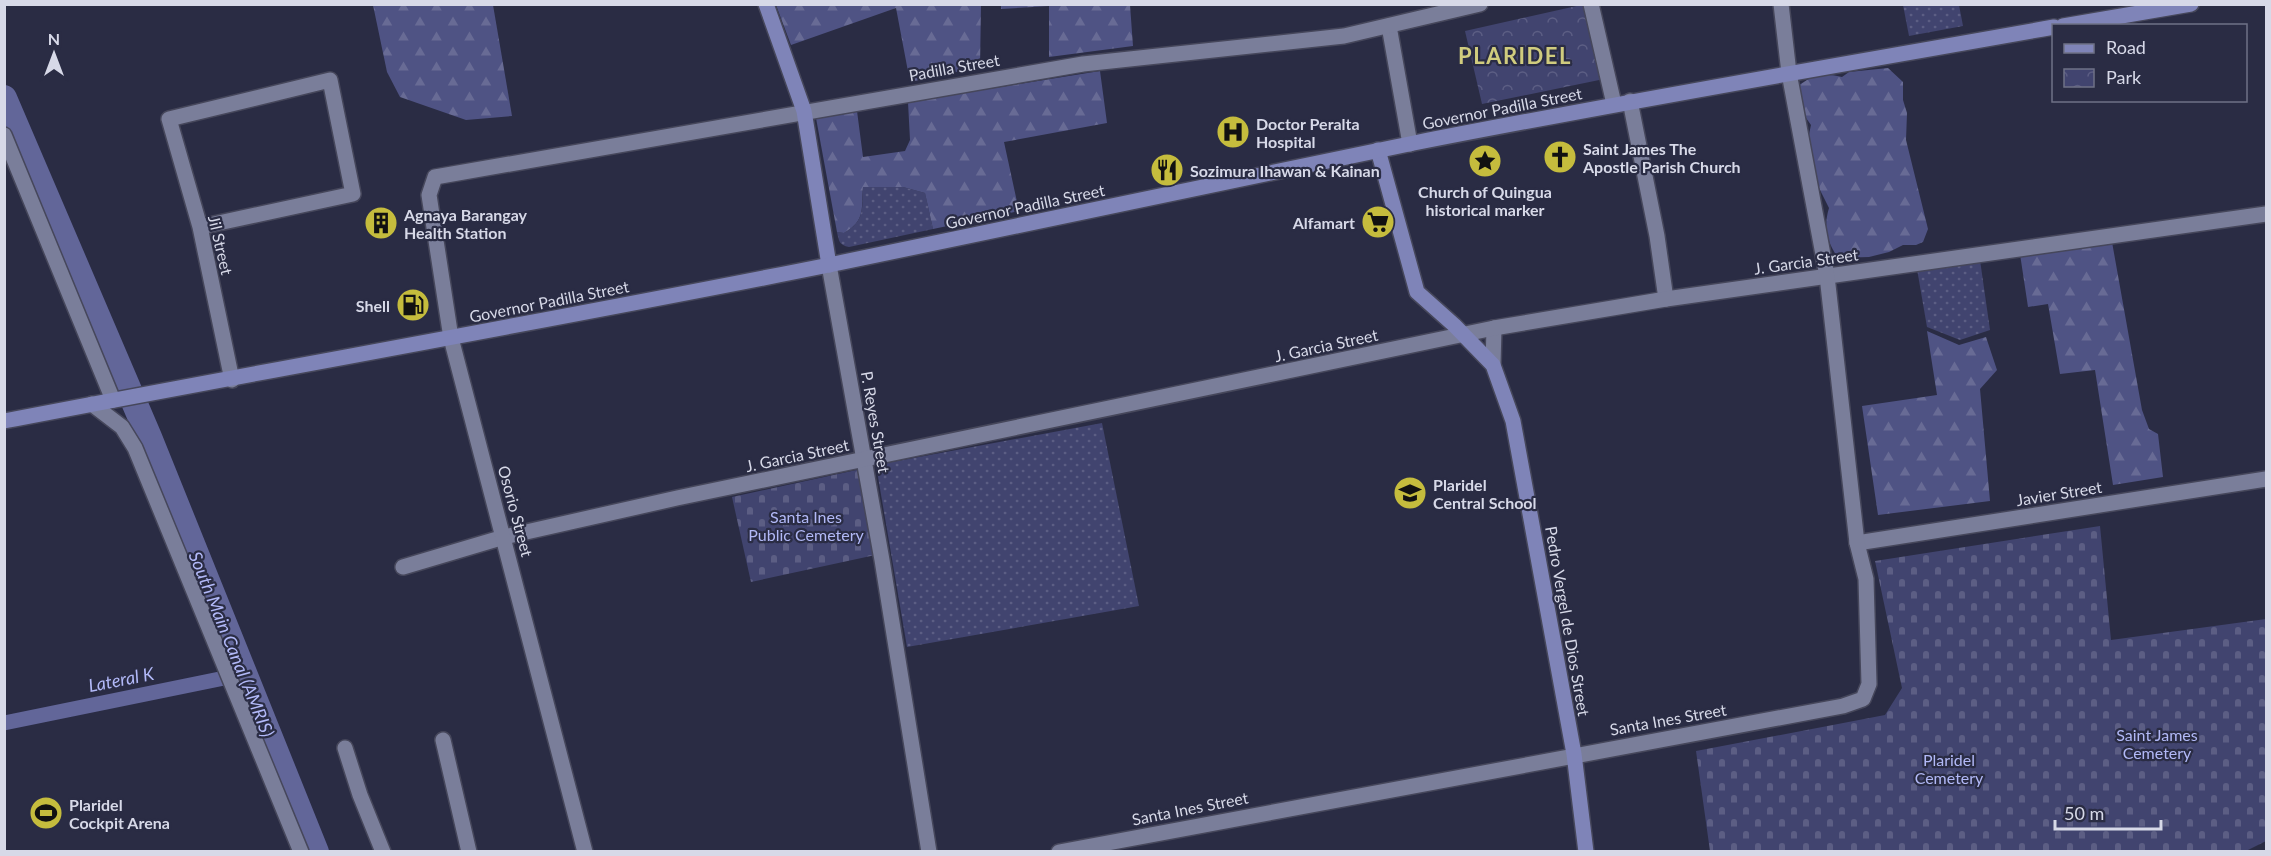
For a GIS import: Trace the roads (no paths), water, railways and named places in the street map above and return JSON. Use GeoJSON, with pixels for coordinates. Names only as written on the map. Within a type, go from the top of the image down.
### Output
{"type":"FeatureCollection","features":[{"type":"Feature","properties":{"kind":"main road","name":"P. Reyes Street"},"geometry":{"type":"LineString","coordinates":[[766,4],[804,111],[829,265]]}},
{"type":"Feature","properties":{"kind":"main road"},"geometry":{"type":"LineString","coordinates":[[2075,24],[2191,4]]}},
{"type":"Feature","properties":{"kind":"main road","name":"Governor Padilla Street"},"geometry":{"type":"LineString","coordinates":[[4,421],[146,393],[231,380],[829,265],[1378,150],[1614,104],[2052,27]]}},
{"type":"Feature","properties":{"kind":"main road","name":"Pedro Vergel de Dios Street"},"geometry":{"type":"LineString","coordinates":[[1378,150],[1418,292],[1493,365],[1513,421],[1574,754],[1587,852]]}},
{"type":"Feature","properties":{"kind":"street","name":"Padilla Street"},"geometry":{"type":"LineString","coordinates":[[435,177],[1083,63],[1344,36],[1458,7],[1480,4]]}},
{"type":"Feature","properties":{"kind":"street"},"geometry":{"type":"LineString","coordinates":[[1591,4],[1614,104]]}},
{"type":"Feature","properties":{"kind":"street","name":"Santa Ines Street"},"geometry":{"type":"LineString","coordinates":[[1059,852],[1574,754],[1842,706],[1863,699],[1869,684],[1866,579],[1857,543],[1827,276],[1789,73],[1781,4]]}},
{"type":"Feature","properties":{"kind":"street"},"geometry":{"type":"LineString","coordinates":[[1389,26],[1410,144]]}},
{"type":"Feature","properties":{"kind":"street","name":"Jil Street"},"geometry":{"type":"LineString","coordinates":[[200,227],[353,194],[330,80],[169,119],[200,227],[231,380]]}},
{"type":"Feature","properties":{"kind":"street"},"geometry":{"type":"LineString","coordinates":[[1630,101],[1657,236],[1666,299]]}},
{"type":"Feature","properties":{"kind":"street"},"geometry":{"type":"LineString","coordinates":[[4,135],[114,400]]}},
{"type":"Feature","properties":{"kind":"street","name":"Osorio Street"},"geometry":{"type":"LineString","coordinates":[[435,177],[429,195],[451,338],[585,852]]}},
{"type":"Feature","properties":{"kind":"street","name":"J. Garcia Street"},"geometry":{"type":"LineString","coordinates":[[403,567],[504,537],[1494,328],[1666,299],[2266,214]]}},
{"type":"Feature","properties":{"kind":"street","name":"P. Reyes Street"},"geometry":{"type":"LineString","coordinates":[[829,265],[865,459],[929,852]]}},
{"type":"Feature","properties":{"kind":"street","name":"Pedro Vergel de Dios Street"},"geometry":{"type":"LineString","coordinates":[[1493,365],[1494,328]]}},
{"type":"Feature","properties":{"kind":"street"},"geometry":{"type":"LineString","coordinates":[[92,404],[122,427],[135,448],[301,852]]}},
{"type":"Feature","properties":{"kind":"street","name":"Javier Street"},"geometry":{"type":"LineString","coordinates":[[1857,543],[2266,479]]}},
{"type":"Feature","properties":{"kind":"street"},"geometry":{"type":"LineString","coordinates":[[443,740],[469,852]]}},
{"type":"Feature","properties":{"kind":"street"},"geometry":{"type":"LineString","coordinates":[[345,748],[360,795],[383,852]]}},
{"type":"Feature","properties":{"kind":"waterway","name":"South Main Canal (AMRIS)"},"geometry":{"type":"LineString","coordinates":[[4,98],[149,437],[316,852]]}},
{"type":"Feature","properties":{"kind":"waterway","name":"Lateral K"},"geometry":{"type":"LineString","coordinates":[[4,723],[244,674]]}},
{"type":"Feature","properties":{"kind":"place","name":"Doctor Peralta Hospital"},"geometry":{"type":"Point","coordinates":[1233,132]}},
{"type":"Feature","properties":{"kind":"place","name":"Saint James The Apostle Parish Church"},"geometry":{"type":"Point","coordinates":[1560,157]}},
{"type":"Feature","properties":{"kind":"place","name":"Church of Quingua historical marker"},"geometry":{"type":"Point","coordinates":[1485,161]}},
{"type":"Feature","properties":{"kind":"place","name":"Sozimura Ihawan & Kainan"},"geometry":{"type":"Point","coordinates":[1167,170]}},
{"type":"Feature","properties":{"kind":"place","name":"Alfamart"},"geometry":{"type":"Point","coordinates":[1378,222]}},
{"type":"Feature","properties":{"kind":"place","name":"Agnaya Barangay Health Station"},"geometry":{"type":"Point","coordinates":[381,223]}},
{"type":"Feature","properties":{"kind":"place","name":"Shell"},"geometry":{"type":"Point","coordinates":[413,305]}},
{"type":"Feature","properties":{"kind":"place","name":"Plaridel Central School"},"geometry":{"type":"Point","coordinates":[1410,493]}},
{"type":"Feature","properties":{"kind":"place","name":"Plaridel Cockpit Arena"},"geometry":{"type":"Point","coordinates":[46,813]}},
{"type":"Feature","properties":{"kind":"district","name":"PLARIDEL"},"geometry":{"type":"Point","coordinates":[1515,55]}},
{"type":"Feature","properties":{"kind":"park label","name":"Santa Ines Public Cemetery"},"geometry":{"type":"Point","coordinates":[806,525]}},
{"type":"Feature","properties":{"kind":"park label","name":"Saint James Cemetery"},"geometry":{"type":"Point","coordinates":[2157,743]}},
{"type":"Feature","properties":{"kind":"park label","name":"Plaridel Cemetery"},"geometry":{"type":"Point","coordinates":[1949,768]}}]}
